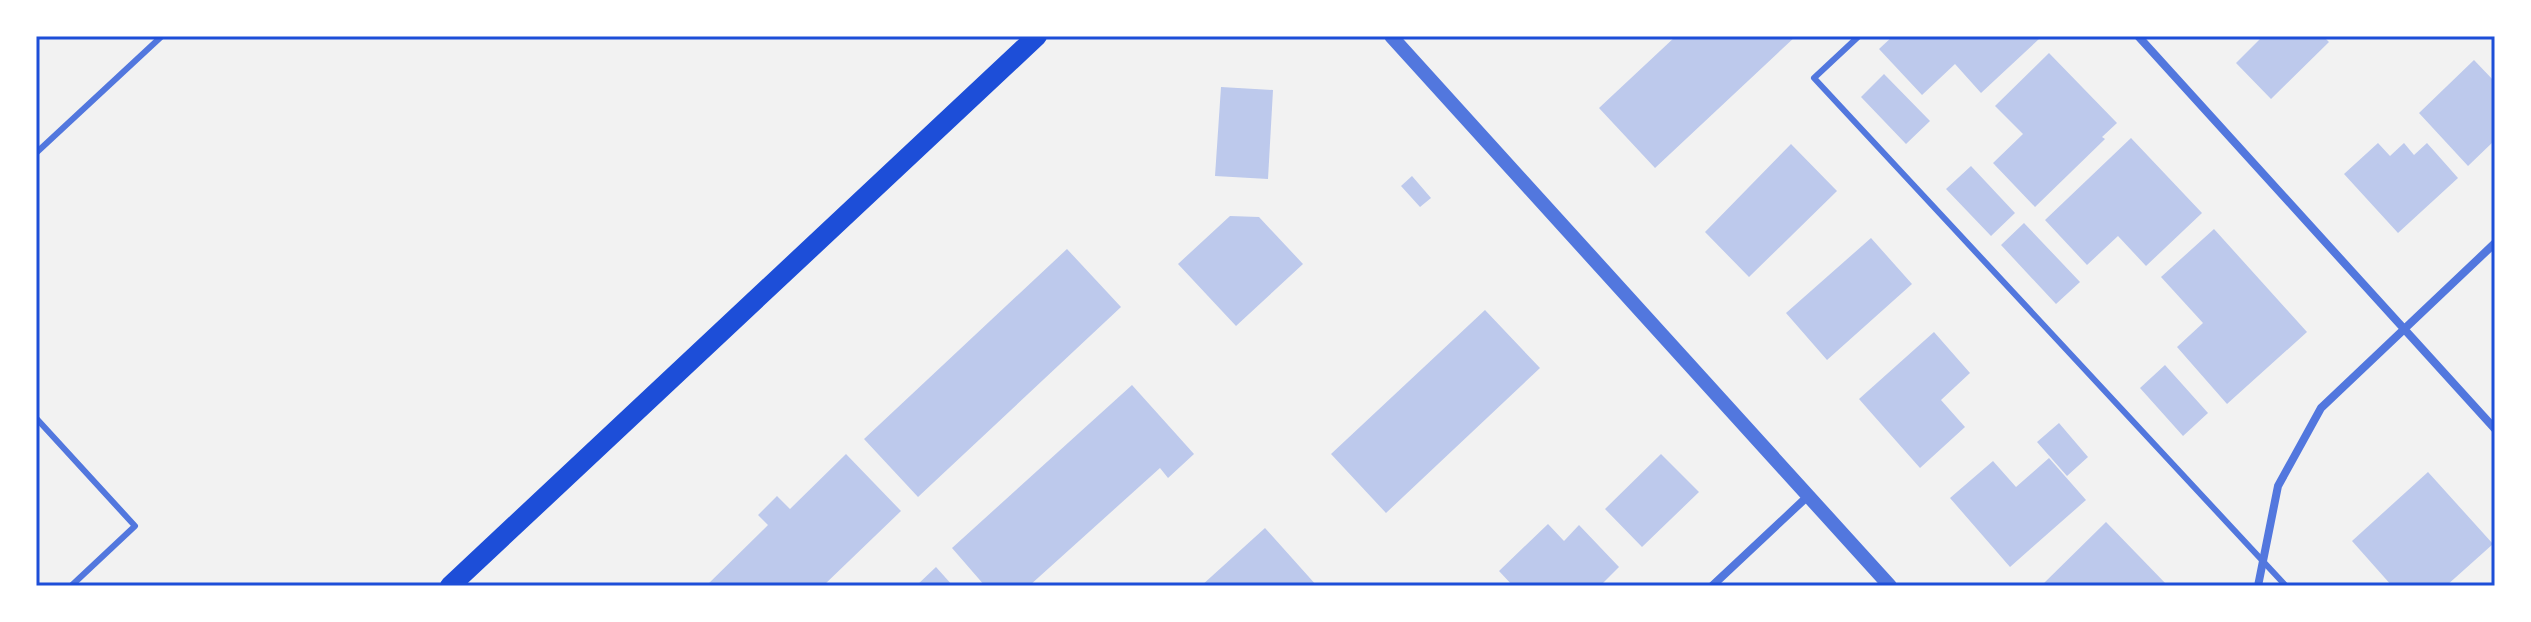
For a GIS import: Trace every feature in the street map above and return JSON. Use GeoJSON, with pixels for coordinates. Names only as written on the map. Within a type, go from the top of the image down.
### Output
{"type":"FeatureCollection","features":[{"type":"Feature","properties":{"kind":"main road"},"geometry":{"type":"LineString","coordinates":[[450,586],[1037,36]]}},
{"type":"Feature","properties":{"kind":"street"},"geometry":{"type":"LineString","coordinates":[[1391,36],[1890,586]]}},
{"type":"Feature","properties":{"kind":"street"},"geometry":{"type":"LineString","coordinates":[[2138,36],[2495,429]]}},
{"type":"Feature","properties":{"kind":"street"},"geometry":{"type":"LineString","coordinates":[[2258,586],[2278,486],[2321,408],[2495,243]]}},
{"type":"Feature","properties":{"kind":"street"},"geometry":{"type":"LineString","coordinates":[[1712,586],[1808,496]]}},
{"type":"Feature","properties":{"kind":"lane"},"geometry":{"type":"LineString","coordinates":[[36,153],[162,36]]}},
{"type":"Feature","properties":{"kind":"lane"},"geometry":{"type":"LineString","coordinates":[[1859,36],[1814,78],[2286,586]]}},
{"type":"Feature","properties":{"kind":"lane"},"geometry":{"type":"LineString","coordinates":[[36,418],[135,526],[71,586]]}},
{"type":"Feature","properties":{"kind":"building"},"geometry":{"type":"Polygon","coordinates":[[[1676,36],[1796,36],[1655,168],[1599,108],[1676,36]]]}},
{"type":"Feature","properties":{"kind":"building"},"geometry":{"type":"Polygon","coordinates":[[[1893,36],[2037,36],[2039,39],[1981,93],[1955,64],[1922,95],[1879,49],[1893,36]]]}},
{"type":"Feature","properties":{"kind":"building"},"geometry":{"type":"Polygon","coordinates":[[[2263,36],[2323,36],[2329,42],[2271,99],[2236,63],[2263,36]]]}},
{"type":"Feature","properties":{"kind":"building"},"geometry":{"type":"Polygon","coordinates":[[[2049,53],[2117,123],[2102,137],[2105,139],[2035,207],[1993,163],[2023,134],[1995,106],[2049,53]]]}},
{"type":"Feature","properties":{"kind":"building"},"geometry":{"type":"Polygon","coordinates":[[[2474,60],[2495,82],[2495,140],[2468,166],[2419,113],[2474,60]]]}},
{"type":"Feature","properties":{"kind":"building"},"geometry":{"type":"Polygon","coordinates":[[[1884,74],[1930,121],[1906,144],[1861,97],[1884,74]]]}},
{"type":"Feature","properties":{"kind":"building"},"geometry":{"type":"Polygon","coordinates":[[[1221,87],[1273,90],[1268,179],[1215,176],[1221,87]]]}},
{"type":"Feature","properties":{"kind":"building"},"geometry":{"type":"Polygon","coordinates":[[[2131,138],[2202,213],[2146,266],[2118,236],[2087,265],[2045,220],[2131,138]]]}},
{"type":"Feature","properties":{"kind":"building"},"geometry":{"type":"Polygon","coordinates":[[[2378,143],[2390,156],[2404,143],[2414,155],[2427,143],[2458,178],[2398,233],[2344,174],[2378,143]]]}},
{"type":"Feature","properties":{"kind":"building"},"geometry":{"type":"Polygon","coordinates":[[[1791,144],[1837,191],[1749,277],[1705,232],[1791,144]]]}},
{"type":"Feature","properties":{"kind":"building"},"geometry":{"type":"Polygon","coordinates":[[[1971,166],[2015,213],[1991,236],[1946,189],[1971,166]]]}},
{"type":"Feature","properties":{"kind":"building"},"geometry":{"type":"Polygon","coordinates":[[[1412,176],[1431,198],[1420,207],[1401,186],[1412,176]]]}},
{"type":"Feature","properties":{"kind":"building"},"geometry":{"type":"Polygon","coordinates":[[[1230,216],[1259,217],[1303,264],[1236,326],[1178,264],[1230,216]]]}},
{"type":"Feature","properties":{"kind":"building"},"geometry":{"type":"Polygon","coordinates":[[[2024,223],[2080,282],[2056,304],[2001,245],[2024,223]]]}},
{"type":"Feature","properties":{"kind":"building"},"geometry":{"type":"Polygon","coordinates":[[[2214,229],[2307,332],[2227,404],[2177,347],[2203,323],[2161,277],[2214,229]]]}},
{"type":"Feature","properties":{"kind":"building"},"geometry":{"type":"Polygon","coordinates":[[[1871,238],[1912,284],[1827,360],[1786,313],[1871,238]]]}},
{"type":"Feature","properties":{"kind":"building"},"geometry":{"type":"Polygon","coordinates":[[[1067,249],[1121,307],[918,497],[864,439],[1067,249]]]}},
{"type":"Feature","properties":{"kind":"building"},"geometry":{"type":"Polygon","coordinates":[[[1485,310],[1540,368],[1386,513],[1331,454],[1485,310]]]}},
{"type":"Feature","properties":{"kind":"building"},"geometry":{"type":"Polygon","coordinates":[[[1934,332],[1970,373],[1941,400],[1965,427],[1920,468],[1859,399],[1934,332]]]}},
{"type":"Feature","properties":{"kind":"building"},"geometry":{"type":"Polygon","coordinates":[[[2165,365],[2208,413],[2183,436],[2140,388],[2165,365]]]}},
{"type":"Feature","properties":{"kind":"building"},"geometry":{"type":"Polygon","coordinates":[[[1132,385],[1194,454],[1168,478],[1160,468],[1029,586],[985,586],[952,548],[1132,385]]]}},
{"type":"Feature","properties":{"kind":"building"},"geometry":{"type":"Polygon","coordinates":[[[2059,423],[2088,457],[2067,476],[2037,442],[2059,423]]]}},
{"type":"Feature","properties":{"kind":"building"},"geometry":{"type":"Polygon","coordinates":[[[846,454],[901,511],[823,586],[706,586],[768,525],[758,515],[777,496],[790,509],[846,454]]]}},
{"type":"Feature","properties":{"kind":"building"},"geometry":{"type":"Polygon","coordinates":[[[1661,454],[1699,492],[1642,547],[1605,509],[1661,454]]]}},
{"type":"Feature","properties":{"kind":"building"},"geometry":{"type":"Polygon","coordinates":[[[2049,458],[2086,500],[2010,567],[1950,498],[1993,461],[2016,487],[2049,458]]]}},
{"type":"Feature","properties":{"kind":"building"},"geometry":{"type":"Polygon","coordinates":[[[2428,472],[2493,544],[2446,586],[2392,586],[2352,541],[2428,472]]]}},
{"type":"Feature","properties":{"kind":"building"},"geometry":{"type":"Polygon","coordinates":[[[2106,522],[2168,586],[2041,586],[2106,522]]]}},
{"type":"Feature","properties":{"kind":"building"},"geometry":{"type":"Polygon","coordinates":[[[1548,524],[1564,541],[1579,525],[1619,567],[1600,586],[1513,586],[1499,571],[1548,524]]]}},
{"type":"Feature","properties":{"kind":"building"},"geometry":{"type":"Polygon","coordinates":[[[1265,528],[1317,586],[1201,586],[1265,528]]]}},
{"type":"Feature","properties":{"kind":"building"},"geometry":{"type":"Polygon","coordinates":[[[936,567],[953,586],[916,586],[936,567]]]}}]}
